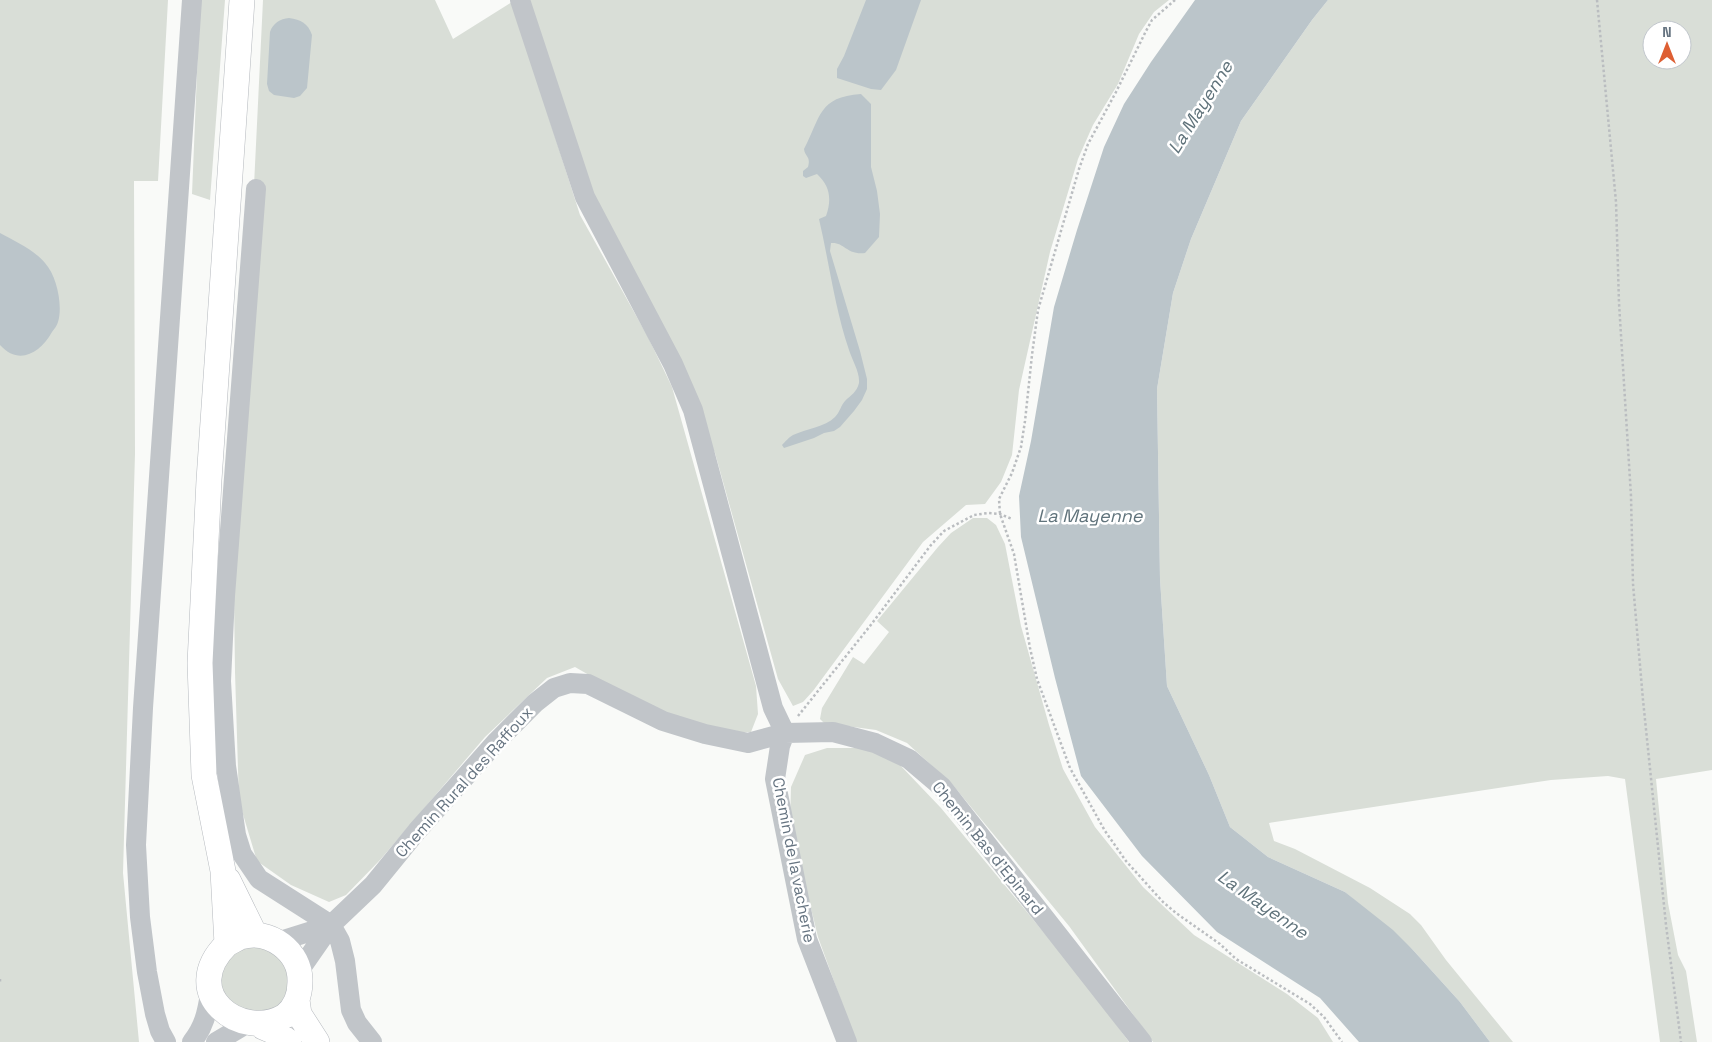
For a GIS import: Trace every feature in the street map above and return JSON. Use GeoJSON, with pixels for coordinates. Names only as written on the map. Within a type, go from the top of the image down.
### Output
{"type":"FeatureCollection","features":[{"type":"Feature","properties":{"kind":"main road"},"geometry":{"type":"LineString","coordinates":[[227,944],[223,871],[204,775],[200,663],[209,480],[242,0]]}},
{"type":"Feature","properties":{"kind":"main road"},"geometry":{"type":"LineString","coordinates":[[223,871],[266,938],[291,953],[299,971],[300,988],[297,1000],[290,1011],[272,1024],[253,1026]]}},
{"type":"Feature","properties":{"kind":"main road"},"geometry":{"type":"LineString","coordinates":[[266,938],[240,937],[227,944],[217,954],[210,967],[208,980],[210,994],[216,1007],[225,1017],[277,1033],[289,1042]]}},
{"type":"Feature","properties":{"kind":"main road"},"geometry":{"type":"LineString","coordinates":[[297,1000],[299,1014],[317,1042]]}},
{"type":"Feature","properties":{"kind":"street"},"geometry":{"type":"LineString","coordinates":[[166,1042],[160,1031],[155,1014],[147,972],[140,916],[136,845],[143,708],[192,0]]}},
{"type":"Feature","properties":{"kind":"street"},"geometry":{"type":"LineString","coordinates":[[520,0],[585,197],[673,364],[693,410],[773,708],[785,733]]}},
{"type":"Feature","properties":{"kind":"street"},"geometry":{"type":"LineString","coordinates":[[256,189],[225,596],[221,681],[226,766],[236,835],[242,854],[259,878],[332,925],[340,941],[345,961],[351,1010],[357,1023],[372,1042]]}},
{"type":"Feature","properties":{"kind":"street","name":"Chemin Rural des Raffoux"},"geometry":{"type":"LineString","coordinates":[[299,971],[332,925],[373,886],[417,831],[497,741],[534,703],[554,688],[570,682],[588,684],[662,721],[705,734],[748,743],[785,733]]}},
{"type":"Feature","properties":{"kind":"street","name":"Chemin Bas d'Epinard"},"geometry":{"type":"LineString","coordinates":[[785,733],[833,732],[875,742],[909,760],[942,788],[1142,1042]]}},
{"type":"Feature","properties":{"kind":"street","name":"Chemin de la vacherie"},"geometry":{"type":"LineString","coordinates":[[785,733],[780,746],[775,779],[808,940],[847,1042]]}},
{"type":"Feature","properties":{"kind":"street","name":"Chemin Rural des Raffoux"},"geometry":{"type":"LineString","coordinates":[[266,938],[332,925]]}},
{"type":"Feature","properties":{"kind":"street"},"geometry":{"type":"LineString","coordinates":[[192,1042],[203,1027],[210,994]]}},
{"type":"Feature","properties":{"kind":"street"},"geometry":{"type":"LineString","coordinates":[[216,1042],[253,1026]]}},
{"type":"Feature","properties":{"kind":"path"},"geometry":{"type":"LineString","coordinates":[[1175,0],[1152,20],[1091,138],[1079,169],[1038,310],[1021,447],[1012,473],[999,499],[1000,514],[1014,554],[1037,679],[1070,768],[1106,831],[1126,861],[1163,902],[1220,944],[1236,959],[1310,1004],[1324,1017],[1342,1042]]}},
{"type":"Feature","properties":{"kind":"path"},"geometry":{"type":"LineString","coordinates":[[1597,0],[1616,202],[1619,303],[1631,496],[1633,584],[1666,925],[1681,1042]]}},
{"type":"Feature","properties":{"kind":"path"},"geometry":{"type":"LineString","coordinates":[[785,733],[930,545],[944,531],[974,516],[988,513],[1000,514],[1012,519]]}},
{"type":"Feature","properties":{"kind":"shaded area"},"geometry":{"type":"Polygon","coordinates":[[[0,0],[168,0],[158,181],[134,181],[135,454],[123,873],[139,1042],[0,1042],[0,0]]]}},
{"type":"Feature","properties":{"kind":"shaded area"},"geometry":{"type":"Polygon","coordinates":[[[200,0],[225,0],[210,200],[192,194],[200,0]]]}},
{"type":"Feature","properties":{"kind":"shaded area"},"geometry":{"type":"Polygon","coordinates":[[[263,0],[435,0],[453,39],[512,2],[580,215],[648,337],[672,387],[756,686],[758,714],[751,732],[734,733],[674,716],[603,683],[575,667],[547,678],[485,737],[380,860],[346,895],[329,902],[291,885],[257,861],[239,801],[234,598],[263,0]]]}},
{"type":"Feature","properties":{"kind":"shaded area"},"geometry":{"type":"Polygon","coordinates":[[[525,0],[1169,0],[1154,12],[1139,34],[1118,84],[1093,125],[1078,159],[1050,252],[1019,390],[1012,455],[1001,482],[985,504],[966,505],[923,542],[813,691],[803,702],[793,706],[778,679],[715,453],[601,216],[525,0]]]}},
{"type":"Feature","properties":{"kind":"shaded area"},"geometry":{"type":"Polygon","coordinates":[[[1328,0],[1712,0],[1712,770],[1656,779],[1668,903],[1678,955],[1686,971],[1697,1042],[1660,1042],[1625,779],[1608,776],[1551,780],[1269,823],[1274,841],[1295,849],[1370,888],[1410,914],[1421,925],[1446,960],[1513,1042],[1490,1042],[1460,1002],[1413,950],[1345,892],[1268,857],[1230,827],[1209,775],[1167,686],[1160,579],[1157,389],[1173,293],[1191,239],[1241,121],[1328,0]]]}},
{"type":"Feature","properties":{"kind":"shaded area"},"geometry":{"type":"Polygon","coordinates":[[[973,518],[987,518],[996,525],[1005,544],[1021,626],[1049,725],[1063,769],[1095,827],[1143,887],[1194,935],[1287,994],[1318,1018],[1333,1042],[1153,1042],[1069,926],[952,784],[907,743],[876,730],[824,723],[820,719],[822,708],[853,657],[864,664],[889,632],[877,621],[951,533],[973,518]]]}},
{"type":"Feature","properties":{"kind":"shaded area"},"geometry":{"type":"Polygon","coordinates":[[[827,748],[874,748],[900,765],[941,808],[1088,986],[1129,1042],[856,1042],[818,937],[790,823],[791,787],[805,755],[827,748]]]}},
{"type":"Feature","properties":{"kind":"shaded area"},"geometry":{"type":"Polygon","coordinates":[[[248,944],[272,949],[287,967],[289,990],[284,1000],[276,1009],[266,1015],[223,1002],[219,966],[248,944]]]}},
{"type":"Feature","properties":{"kind":"water"},"geometry":{"type":"Polygon","coordinates":[[[866,0],[921,0],[896,70],[881,90],[871,89],[837,78],[837,69],[866,0]]]}},
{"type":"Feature","properties":{"kind":"water","name":"La Mayenne"},"geometry":{"type":"Polygon","coordinates":[[[1195,0],[1328,0],[1241,121],[1191,239],[1173,293],[1157,389],[1160,579],[1167,686],[1209,775],[1230,827],[1268,857],[1345,892],[1393,930],[1460,1002],[1490,1042],[1359,1042],[1320,998],[1217,932],[1142,856],[1081,776],[1021,537],[1019,496],[1031,441],[1054,307],[1104,147],[1124,104],[1195,0]]]}},
{"type":"Feature","properties":{"kind":"water"},"geometry":{"type":"Polygon","coordinates":[[[289,18],[304,23],[312,35],[307,88],[300,96],[294,98],[274,95],[269,91],[267,84],[270,32],[277,22],[289,18]]]}},
{"type":"Feature","properties":{"kind":"water"},"geometry":{"type":"Polygon","coordinates":[[[861,94],[871,104],[871,167],[880,214],[879,237],[865,253],[854,252],[836,243],[831,243],[830,251],[860,351],[867,379],[867,389],[862,400],[840,427],[834,431],[784,448],[782,445],[792,436],[821,426],[835,417],[859,383],[857,370],[840,318],[819,219],[826,216],[829,193],[825,183],[817,174],[806,178],[803,176],[803,171],[808,167],[809,163],[804,149],[823,111],[836,99],[861,94]]]}},
{"type":"Feature","properties":{"kind":"water"},"geometry":{"type":"Polygon","coordinates":[[[0,233],[41,258],[53,275],[58,291],[60,308],[57,325],[41,346],[35,351],[22,356],[14,355],[0,345],[0,233]]]}}]}
